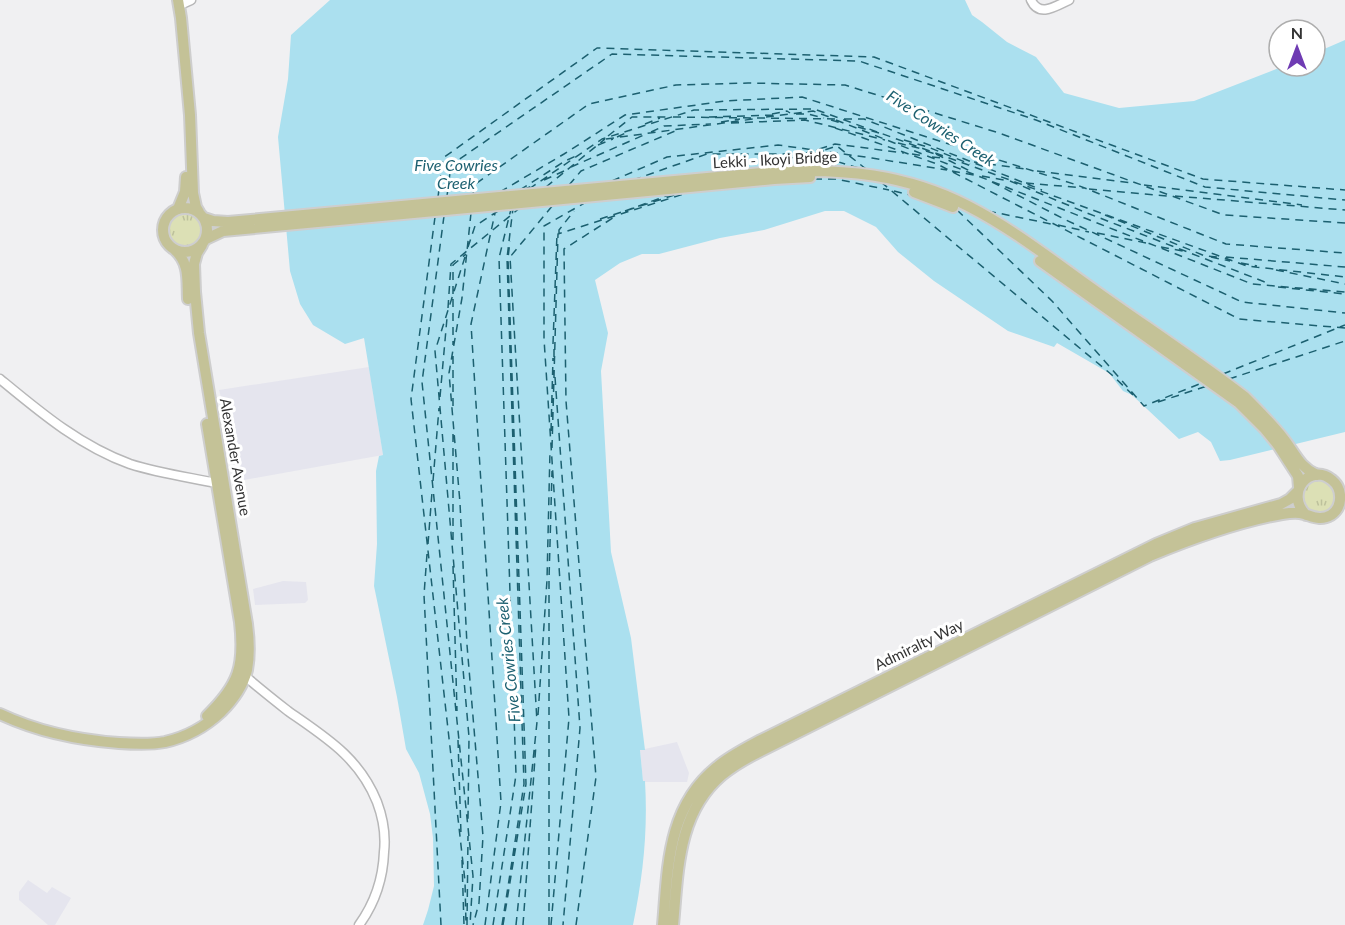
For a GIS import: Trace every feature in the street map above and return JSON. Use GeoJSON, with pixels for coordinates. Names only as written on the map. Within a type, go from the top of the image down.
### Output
{"type":"FeatureCollection","features":[{"type":"Feature","properties":{"kind":"main road"},"geometry":{"type":"LineString","coordinates":[[177,2],[176,24],[186,156],[185,192],[178,209]]}},
{"type":"Feature","properties":{"kind":"main road"},"geometry":{"type":"LineString","coordinates":[[177,2],[190,115],[193,193],[196,207],[207,228],[204,242]]}},
{"type":"Feature","properties":{"kind":"main road","name":"Lekki - Ikoyi Bridge"},"geometry":{"type":"LineString","coordinates":[[229,226],[794,178],[847,178],[894,186],[964,212],[1011,240],[1239,403],[1297,465]]}},
{"type":"Feature","properties":{"kind":"main road"},"geometry":{"type":"LineString","coordinates":[[189,208],[213,221],[229,226],[217,232],[195,250],[187,252],[175,250],[166,241],[163,228],[167,217],[178,209],[189,208]]}},
{"type":"Feature","properties":{"kind":"main road","name":"Alexander Avenue"},"geometry":{"type":"LineString","coordinates":[[204,242],[197,253],[194,264],[195,292],[232,554]]}},
{"type":"Feature","properties":{"kind":"main road","name":"Alexander Avenue"},"geometry":{"type":"LineString","coordinates":[[175,250],[182,256],[186,265],[190,323],[216,483],[249,640],[248,660],[241,676]]}},
{"type":"Feature","properties":{"kind":"main road"},"geometry":{"type":"LineString","coordinates":[[1297,465],[1317,475],[1329,477],[1341,487],[1340,508],[1318,519],[1306,514],[1298,505],[1297,465]]}},
{"type":"Feature","properties":{"kind":"main road"},"geometry":{"type":"LineString","coordinates":[[1298,490],[1306,479],[1317,475]]}},
{"type":"Feature","properties":{"kind":"main road","name":"Admiralty Way"},"geometry":{"type":"LineString","coordinates":[[663,925],[669,861],[678,822],[696,788],[724,761],[771,735],[1156,544],[1195,528],[1281,504],[1290,499],[1298,490]]}},
{"type":"Feature","properties":{"kind":"main road","name":"Admiralty Way"},"geometry":{"type":"LineString","coordinates":[[673,925],[680,854],[689,820],[707,790],[732,767],[1150,556],[1192,540],[1272,516],[1293,512],[1306,514]]}},
{"type":"Feature","properties":{"kind":"main road"},"geometry":{"type":"LineString","coordinates":[[0,706],[23,716],[69,729],[118,736],[158,735],[183,729],[207,716],[241,676]]}},
{"type":"Feature","properties":{"kind":"main road"},"geometry":{"type":"LineString","coordinates":[[0,714],[30,726],[68,736],[128,743],[165,742],[187,735],[204,726],[229,704],[239,689],[241,676]]}},
{"type":"Feature","properties":{"kind":"street"},"geometry":{"type":"LineString","coordinates":[[177,2],[191,0]]}},
{"type":"Feature","properties":{"kind":"street"},"geometry":{"type":"LineString","coordinates":[[1031,0],[1034,6],[1041,10],[1069,0]]}},
{"type":"Feature","properties":{"kind":"street"},"geometry":{"type":"LineString","coordinates":[[0,379],[64,430],[97,449],[130,464],[154,471],[216,483]]}},
{"type":"Feature","properties":{"kind":"street"},"geometry":{"type":"LineString","coordinates":[[241,676],[331,741],[350,758],[368,783],[383,821],[385,848],[380,883],[371,906],[359,925]]}},
{"type":"Feature","properties":{"kind":"shaded area"},"geometry":{"type":"Polygon","coordinates":[[[369,367],[383,455],[244,480],[219,390],[369,367]]]}},
{"type":"Feature","properties":{"kind":"shaded area"},"geometry":{"type":"Polygon","coordinates":[[[283,581],[306,582],[308,600],[305,603],[255,605],[253,589],[283,581]]]}},
{"type":"Feature","properties":{"kind":"shaded area"},"geometry":{"type":"Polygon","coordinates":[[[677,742],[689,773],[687,782],[643,782],[640,750],[677,742]]]}},
{"type":"Feature","properties":{"kind":"shaded area"},"geometry":{"type":"Polygon","coordinates":[[[28,880],[47,893],[52,887],[71,898],[55,925],[48,925],[19,900],[19,892],[28,880]]]}},
{"type":"Feature","properties":{"kind":"green space"},"geometry":{"type":"Polygon","coordinates":[[[185,213],[197,218],[202,230],[197,242],[185,247],[173,242],[168,230],[173,218],[185,213]]]}},
{"type":"Feature","properties":{"kind":"green space"},"geometry":{"type":"Polygon","coordinates":[[[1323,479],[1336,490],[1334,507],[1326,514],[1313,514],[1303,506],[1302,489],[1312,480],[1323,479]]]}},
{"type":"Feature","properties":{"kind":"water","name":"Five Cowries Creek"},"geometry":{"type":"Polygon","coordinates":[[[330,0],[965,0],[972,15],[1007,42],[1036,57],[1064,93],[1119,108],[1194,101],[1267,73],[1267,78],[1327,78],[1327,48],[1345,40],[1345,432],[1220,461],[1211,442],[1198,432],[1179,439],[1132,395],[1123,391],[1109,373],[1057,343],[1054,347],[1008,331],[934,281],[898,252],[876,227],[844,211],[825,211],[764,230],[720,238],[659,254],[642,254],[620,263],[595,280],[608,333],[601,371],[611,552],[631,638],[645,750],[640,750],[643,781],[645,781],[645,836],[640,889],[633,925],[423,925],[434,886],[433,838],[430,814],[419,773],[406,749],[374,586],[377,544],[376,471],[379,456],[383,455],[364,338],[345,344],[313,325],[300,304],[290,271],[278,137],[288,79],[291,35],[330,0]]]}},
{"type":"Feature","properties":{"kind":"ferry route"},"geometry":{"type":"LineString","coordinates":[[438,197],[443,158],[597,48],[874,57],[1203,179],[1345,190]]}},
{"type":"Feature","properties":{"kind":"ferry route"},"geometry":{"type":"LineString","coordinates":[[447,196],[451,165],[612,54],[859,61],[1036,120],[1205,187],[1345,200]]}},
{"type":"Feature","properties":{"kind":"ferry route"},"geometry":{"type":"LineString","coordinates":[[473,196],[474,185],[589,104],[676,85],[748,83],[845,85],[999,133],[1224,215],[1345,223]]}},
{"type":"Feature","properties":{"kind":"ferry route"},"geometry":{"type":"LineString","coordinates":[[500,192],[625,115],[725,101],[802,97],[1077,185],[1226,244],[1345,253]]}},
{"type":"Feature","properties":{"kind":"ferry route"},"geometry":{"type":"LineString","coordinates":[[529,189],[602,139],[694,110],[814,109],[1247,266],[1345,277]]}},
{"type":"Feature","properties":{"kind":"ferry route"},"geometry":{"type":"LineString","coordinates":[[772,114],[787,111],[790,113]]}},
{"type":"Feature","properties":{"kind":"ferry route"},"geometry":{"type":"LineString","coordinates":[[766,117],[813,111],[832,118]]}},
{"type":"Feature","properties":{"kind":"ferry route"},"geometry":{"type":"LineString","coordinates":[[796,114],[824,118]]}},
{"type":"Feature","properties":{"kind":"ferry route"},"geometry":{"type":"LineString","coordinates":[[709,117],[777,115]]}},
{"type":"Feature","properties":{"kind":"ferry route"},"geometry":{"type":"LineString","coordinates":[[608,136],[632,117],[669,117]]}},
{"type":"Feature","properties":{"kind":"ferry route"},"geometry":{"type":"LineString","coordinates":[[673,117],[840,119]]}},
{"type":"Feature","properties":{"kind":"ferry route"},"geometry":{"type":"LineString","coordinates":[[645,124],[660,118]]}},
{"type":"Feature","properties":{"kind":"ferry route"},"geometry":{"type":"LineString","coordinates":[[721,122],[740,119]]}},
{"type":"Feature","properties":{"kind":"ferry route"},"geometry":{"type":"LineString","coordinates":[[606,139],[753,119]]}},
{"type":"Feature","properties":{"kind":"ferry route"},"geometry":{"type":"LineString","coordinates":[[844,119],[864,119],[1042,190]]}},
{"type":"Feature","properties":{"kind":"ferry route"},"geometry":{"type":"LineString","coordinates":[[731,123],[805,120],[885,140]]}},
{"type":"Feature","properties":{"kind":"ferry route"},"geometry":{"type":"LineString","coordinates":[[831,120],[841,123]]}},
{"type":"Feature","properties":{"kind":"ferry route"},"geometry":{"type":"LineString","coordinates":[[836,120],[1252,284],[1345,292]]}},
{"type":"Feature","properties":{"kind":"ferry route"},"geometry":{"type":"LineString","coordinates":[[651,132],[664,126],[711,124]]}},
{"type":"Feature","properties":{"kind":"ferry route"},"geometry":{"type":"LineString","coordinates":[[858,127],[879,133]]}},
{"type":"Feature","properties":{"kind":"ferry route"},"geometry":{"type":"LineString","coordinates":[[835,128],[937,164],[1239,319],[1345,328]]}},
{"type":"Feature","properties":{"kind":"ferry route"},"geometry":{"type":"LineString","coordinates":[[617,137],[630,131]]}},
{"type":"Feature","properties":{"kind":"ferry route"},"geometry":{"type":"LineString","coordinates":[[569,185],[581,171],[675,131]]}},
{"type":"Feature","properties":{"kind":"ferry route"},"geometry":{"type":"LineString","coordinates":[[571,167],[644,135]]}},
{"type":"Feature","properties":{"kind":"ferry route"},"geometry":{"type":"LineString","coordinates":[[546,187],[605,139]]}},
{"type":"Feature","properties":{"kind":"ferry route"},"geometry":{"type":"LineString","coordinates":[[598,145],[613,139]]}},
{"type":"Feature","properties":{"kind":"ferry route"},"geometry":{"type":"LineString","coordinates":[[904,140],[970,164]]}},
{"type":"Feature","properties":{"kind":"ferry route"},"geometry":{"type":"LineString","coordinates":[[898,143],[926,150]]}},
{"type":"Feature","properties":{"kind":"ferry route"},"geometry":{"type":"LineString","coordinates":[[806,153],[835,144],[904,153]]}},
{"type":"Feature","properties":{"kind":"ferry route"},"geometry":{"type":"LineString","coordinates":[[612,181],[667,157],[778,145],[947,170]]}},
{"type":"Feature","properties":{"kind":"ferry route"},"geometry":{"type":"LineString","coordinates":[[812,154],[837,146],[866,169]]}},
{"type":"Feature","properties":{"kind":"ferry route"},"geometry":{"type":"LineString","coordinates":[[926,151],[935,154]]}},
{"type":"Feature","properties":{"kind":"ferry route"},"geometry":{"type":"LineString","coordinates":[[633,180],[707,154],[812,154],[862,169]]}},
{"type":"Feature","properties":{"kind":"ferry route"},"geometry":{"type":"LineString","coordinates":[[912,154],[925,156]]}},
{"type":"Feature","properties":{"kind":"ferry route"},"geometry":{"type":"LineString","coordinates":[[936,154],[972,172]]}},
{"type":"Feature","properties":{"kind":"ferry route"},"geometry":{"type":"LineString","coordinates":[[520,190],[578,155]]}},
{"type":"Feature","properties":{"kind":"ferry route"},"geometry":{"type":"LineString","coordinates":[[760,168],[801,155]]}},
{"type":"Feature","properties":{"kind":"ferry route"},"geometry":{"type":"LineString","coordinates":[[769,167],[807,155]]}},
{"type":"Feature","properties":{"kind":"ferry route"},"geometry":{"type":"LineString","coordinates":[[932,157],[943,158]]}},
{"type":"Feature","properties":{"kind":"ferry route"},"geometry":{"type":"LineString","coordinates":[[974,162],[1026,169]]}},
{"type":"Feature","properties":{"kind":"ferry route"},"geometry":{"type":"LineString","coordinates":[[544,180],[564,171]]}},
{"type":"Feature","properties":{"kind":"ferry route"},"geometry":{"type":"LineString","coordinates":[[952,171],[974,175]]}},
{"type":"Feature","properties":{"kind":"ferry route"},"geometry":{"type":"LineString","coordinates":[[1037,171],[1133,183]]}},
{"type":"Feature","properties":{"kind":"ferry route"},"geometry":{"type":"LineString","coordinates":[[982,176],[1009,181]]}},
{"type":"Feature","properties":{"kind":"ferry route"},"geometry":{"type":"LineString","coordinates":[[814,179],[836,179],[889,190]]}},
{"type":"Feature","properties":{"kind":"ferry route"},"geometry":{"type":"LineString","coordinates":[[1010,181],[1270,284]]}},
{"type":"Feature","properties":{"kind":"ferry route"},"geometry":{"type":"LineString","coordinates":[[881,182],[1112,375],[1134,396]]}},
{"type":"Feature","properties":{"kind":"ferry route"},"geometry":{"type":"LineString","coordinates":[[992,182],[1066,220],[1242,302],[1345,313]]}},
{"type":"Feature","properties":{"kind":"ferry route"},"geometry":{"type":"LineString","coordinates":[[1026,183],[1084,188]]}},
{"type":"Feature","properties":{"kind":"ferry route"},"geometry":{"type":"LineString","coordinates":[[1144,185],[1302,205]]}},
{"type":"Feature","properties":{"kind":"ferry route"},"geometry":{"type":"LineString","coordinates":[[523,190],[532,186]]}},
{"type":"Feature","properties":{"kind":"ferry route"},"geometry":{"type":"LineString","coordinates":[[1089,189],[1168,196]]}},
{"type":"Feature","properties":{"kind":"ferry route"},"geometry":{"type":"LineString","coordinates":[[894,191],[910,195]]}},
{"type":"Feature","properties":{"kind":"ferry route"},"geometry":{"type":"LineString","coordinates":[[600,219],[684,192]]}},
{"type":"Feature","properties":{"kind":"ferry route"},"geometry":{"type":"LineString","coordinates":[[552,448],[558,234],[690,192]]}},
{"type":"Feature","properties":{"kind":"ferry route"},"geometry":{"type":"LineString","coordinates":[[625,211],[674,193]]}},
{"type":"Feature","properties":{"kind":"ferry route"},"geometry":{"type":"LineString","coordinates":[[1175,196],[1345,210]]}},
{"type":"Feature","properties":{"kind":"ferry route"},"geometry":{"type":"LineString","coordinates":[[551,925],[569,718],[544,339],[544,226],[588,201]]}},
{"type":"Feature","properties":{"kind":"ferry route"},"geometry":{"type":"LineString","coordinates":[[516,925],[537,722],[510,257],[553,205]]}},
{"type":"Feature","properties":{"kind":"ferry route"},"geometry":{"type":"LineString","coordinates":[[448,308],[451,264],[521,207]]}},
{"type":"Feature","properties":{"kind":"ferry route"},"geometry":{"type":"LineString","coordinates":[[502,925],[524,784],[507,258],[513,208]]}},
{"type":"Feature","properties":{"kind":"ferry route"},"geometry":{"type":"LineString","coordinates":[[493,925],[516,775],[499,258],[511,209]]}},
{"type":"Feature","properties":{"kind":"ferry route"},"geometry":{"type":"LineString","coordinates":[[957,210],[1052,301],[1144,406],[1202,383]]}},
{"type":"Feature","properties":{"kind":"ferry route"},"geometry":{"type":"LineString","coordinates":[[468,247],[475,226],[498,211]]}},
{"type":"Feature","properties":{"kind":"ferry route"},"geometry":{"type":"LineString","coordinates":[[559,234],[559,230],[574,211]]}},
{"type":"Feature","properties":{"kind":"ferry route"},"geometry":{"type":"LineString","coordinates":[[988,211],[1051,224]]}},
{"type":"Feature","properties":{"kind":"ferry route"},"geometry":{"type":"LineString","coordinates":[[471,213],[462,298],[449,373],[460,503],[467,645],[483,836],[479,903],[473,925]]}},
{"type":"Feature","properties":{"kind":"ferry route"},"geometry":{"type":"LineString","coordinates":[[485,925],[501,802],[471,324],[495,213]]}},
{"type":"Feature","properties":{"kind":"ferry route"},"geometry":{"type":"LineString","coordinates":[[1105,215],[1205,256],[1218,257]]}},
{"type":"Feature","properties":{"kind":"ferry route"},"geometry":{"type":"LineString","coordinates":[[444,216],[422,382],[473,876],[470,925]]}},
{"type":"Feature","properties":{"kind":"ferry route"},"geometry":{"type":"LineString","coordinates":[[576,925],[596,777],[566,401],[564,249],[616,216]]}},
{"type":"Feature","properties":{"kind":"ferry route"},"geometry":{"type":"LineString","coordinates":[[435,217],[411,399],[465,881],[466,925]]}},
{"type":"Feature","properties":{"kind":"ferry route"},"geometry":{"type":"LineString","coordinates":[[1058,225],[1089,232]]}},
{"type":"Feature","properties":{"kind":"ferry route"},"geometry":{"type":"LineString","coordinates":[[553,344],[558,233]]}},
{"type":"Feature","properties":{"kind":"ferry route"},"geometry":{"type":"LineString","coordinates":[[1097,233],[1151,244]]}},
{"type":"Feature","properties":{"kind":"ferry route"},"geometry":{"type":"LineString","coordinates":[[503,925],[526,784],[508,258],[510,241]]}},
{"type":"Feature","properties":{"kind":"ferry route"},"geometry":{"type":"LineString","coordinates":[[1161,247],[1183,251]]}},
{"type":"Feature","properties":{"kind":"ferry route"},"geometry":{"type":"LineString","coordinates":[[453,294],[453,265],[466,254]]}},
{"type":"Feature","properties":{"kind":"ferry route"},"geometry":{"type":"LineString","coordinates":[[465,257],[435,351],[469,737],[468,819]]}},
{"type":"Feature","properties":{"kind":"ferry route"},"geometry":{"type":"LineString","coordinates":[[1211,257],[1230,261]]}},
{"type":"Feature","properties":{"kind":"ferry route"},"geometry":{"type":"LineString","coordinates":[[1226,257],[1345,267]]}},
{"type":"Feature","properties":{"kind":"ferry route"},"geometry":{"type":"LineString","coordinates":[[1241,263],[1257,266]]}},
{"type":"Feature","properties":{"kind":"ferry route"},"geometry":{"type":"LineString","coordinates":[[1276,270],[1345,284]]}},
{"type":"Feature","properties":{"kind":"ferry route"},"geometry":{"type":"LineString","coordinates":[[1278,287],[1345,294]]}},
{"type":"Feature","properties":{"kind":"ferry route"},"geometry":{"type":"LineString","coordinates":[[453,299],[453,345]]}},
{"type":"Feature","properties":{"kind":"ferry route"},"geometry":{"type":"LineString","coordinates":[[440,397],[447,318]]}},
{"type":"Feature","properties":{"kind":"ferry route"},"geometry":{"type":"LineString","coordinates":[[1223,374],[1345,325]]}},
{"type":"Feature","properties":{"kind":"ferry route"},"geometry":{"type":"LineString","coordinates":[[1229,379],[1345,341]]}},
{"type":"Feature","properties":{"kind":"ferry route"},"geometry":{"type":"LineString","coordinates":[[554,344],[554,357]]}},
{"type":"Feature","properties":{"kind":"ferry route"},"geometry":{"type":"LineString","coordinates":[[453,356],[453,408]]}},
{"type":"Feature","properties":{"kind":"ferry route"},"geometry":{"type":"LineString","coordinates":[[551,431],[553,358]]}},
{"type":"Feature","properties":{"kind":"ferry route"},"geometry":{"type":"LineString","coordinates":[[555,377],[580,728],[563,925]]}},
{"type":"Feature","properties":{"kind":"ferry route"},"geometry":{"type":"LineString","coordinates":[[1158,402],[1207,386]]}},
{"type":"Feature","properties":{"kind":"ferry route"},"geometry":{"type":"LineString","coordinates":[[433,481],[439,408]]}},
{"type":"Feature","properties":{"kind":"ferry route"},"geometry":{"type":"LineString","coordinates":[[453,434],[453,543]]}},
{"type":"Feature","properties":{"kind":"ferry route"},"geometry":{"type":"LineString","coordinates":[[538,715],[547,580],[550,450]]}},
{"type":"Feature","properties":{"kind":"ferry route"},"geometry":{"type":"LineString","coordinates":[[549,925],[549,580],[552,471]]}},
{"type":"Feature","properties":{"kind":"ferry route"},"geometry":{"type":"LineString","coordinates":[[428,544],[432,492]]}},
{"type":"Feature","properties":{"kind":"ferry route"},"geometry":{"type":"LineString","coordinates":[[427,554],[424,595],[441,925]]}},
{"type":"Feature","properties":{"kind":"ferry route"},"geometry":{"type":"LineString","coordinates":[[453,566],[457,711]]}},
{"type":"Feature","properties":{"kind":"ferry route"},"geometry":{"type":"LineString","coordinates":[[458,740],[461,834]]}},
{"type":"Feature","properties":{"kind":"ferry route"},"geometry":{"type":"LineString","coordinates":[[523,925],[536,744]]}},
{"type":"Feature","properties":{"kind":"ferry route"},"geometry":{"type":"LineString","coordinates":[[467,925],[468,836]]}},
{"type":"Feature","properties":{"kind":"ferry route"},"geometry":{"type":"LineString","coordinates":[[462,860],[464,925]]}}]}
